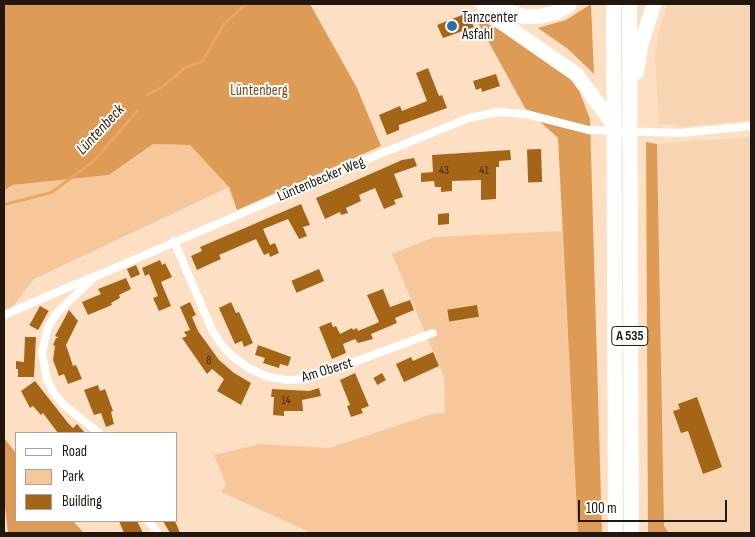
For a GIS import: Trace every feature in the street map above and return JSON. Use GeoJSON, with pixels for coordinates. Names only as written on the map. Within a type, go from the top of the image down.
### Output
{"type":"FeatureCollection","features":[{"type":"Feature","properties":{"kind":"highway"},"geometry":{"type":"LineString","coordinates":[[482,4],[497,20],[576,74],[612,123]]}},
{"type":"Feature","properties":{"kind":"highway"},"geometry":{"type":"LineString","coordinates":[[498,4],[508,11],[523,16],[539,16],[556,12],[569,4]]}},
{"type":"Feature","properties":{"kind":"highway","name":"A 535"},"geometry":{"type":"LineString","coordinates":[[612,4],[615,533]]}},
{"type":"Feature","properties":{"kind":"highway","name":"A 535"},"geometry":{"type":"LineString","coordinates":[[629,4],[632,533]]}},
{"type":"Feature","properties":{"kind":"highway"},"geometry":{"type":"LineString","coordinates":[[629,123],[641,42],[653,4]]}},
{"type":"Feature","properties":{"kind":"street","name":"Lüntenbecker Weg"},"geometry":{"type":"LineString","coordinates":[[98,432],[64,405],[54,393],[47,380],[42,353],[48,327],[56,314],[94,277],[374,156],[469,118],[497,112],[526,114],[589,130],[681,133],[751,126]]}},
{"type":"Feature","properties":{"kind":"street","name":"Am Oberst"},"geometry":{"type":"LineString","coordinates":[[174,241],[212,330],[221,344],[231,355],[248,368],[268,377],[288,380],[308,379],[433,334]]}},
{"type":"Feature","properties":{"kind":"street"},"geometry":{"type":"LineString","coordinates":[[4,315],[94,277]]}},
{"type":"Feature","properties":{"kind":"street"},"geometry":{"type":"LineString","coordinates":[[150,522],[156,533]]}},
{"type":"Feature","properties":{"kind":"shaded area"},"geometry":{"type":"Polygon","coordinates":[[[668,4],[751,4],[751,120],[677,127],[677,125],[659,124],[655,57],[659,30],[668,4]]]}},
{"type":"Feature","properties":{"kind":"shaded area"},"geometry":{"type":"Polygon","coordinates":[[[751,137],[751,533],[669,533],[664,526],[657,144],[751,137]]]}},
{"type":"Feature","properties":{"kind":"green space","name":"Lüntenberg"},"geometry":{"type":"Polygon","coordinates":[[[4,4],[310,4],[357,88],[381,146],[237,210],[229,187],[190,145],[153,144],[109,175],[12,185],[4,191],[4,4]]]}},
{"type":"Feature","properties":{"kind":"green space"},"geometry":{"type":"Polygon","coordinates":[[[591,4],[594,74],[568,49],[538,28],[566,20],[591,4]]]}},
{"type":"Feature","properties":{"kind":"green space"},"geometry":{"type":"Polygon","coordinates":[[[476,19],[508,33],[576,82],[590,119],[602,533],[578,533],[558,138],[525,108],[476,19]]]}},
{"type":"Feature","properties":{"kind":"green space"},"geometry":{"type":"Polygon","coordinates":[[[646,142],[657,144],[664,526],[669,533],[648,533],[646,142]]]}},
{"type":"Feature","properties":{"kind":"green space"},"geometry":{"type":"Polygon","coordinates":[[[153,144],[190,145],[229,187],[34,279],[4,318],[4,191],[11,185],[109,175],[153,144]]]}},
{"type":"Feature","properties":{"kind":"green space"},"geometry":{"type":"Polygon","coordinates":[[[562,231],[578,533],[312,533],[221,492],[226,484],[214,455],[260,444],[329,448],[432,414],[445,413],[444,377],[392,254],[434,237],[562,231]]]}},
{"type":"Feature","properties":{"kind":"green space"},"geometry":{"type":"Polygon","coordinates":[[[4,438],[15,452],[15,522],[74,522],[84,533],[8,533],[4,498],[4,438]]]}},
{"type":"Feature","properties":{"kind":"building","name":"Tanzcenter Asfahl"},"geometry":{"type":"Polygon","coordinates":[[[467,13],[474,27],[443,38],[437,25],[467,13]]]}},
{"type":"Feature","properties":{"kind":"building"},"geometry":{"type":"Polygon","coordinates":[[[428,68],[439,96],[442,95],[447,108],[399,125],[399,130],[387,135],[379,115],[400,106],[402,111],[427,101],[416,73],[428,68]]]}},
{"type":"Feature","properties":{"kind":"building"},"geometry":{"type":"Polygon","coordinates":[[[496,74],[500,86],[482,92],[481,88],[476,90],[473,81],[496,74]]]}},
{"type":"Feature","properties":{"kind":"building"},"geometry":{"type":"Polygon","coordinates":[[[527,149],[541,149],[542,182],[528,182],[527,149]]]}},
{"type":"Feature","properties":{"kind":"building"},"geometry":{"type":"Polygon","coordinates":[[[510,150],[511,160],[499,161],[499,167],[496,167],[496,199],[481,200],[481,180],[452,181],[452,191],[441,192],[441,187],[435,187],[434,181],[421,182],[421,173],[433,172],[432,155],[510,150]]]}},
{"type":"Feature","properties":{"kind":"building"},"geometry":{"type":"Polygon","coordinates":[[[414,158],[417,166],[394,174],[403,197],[394,200],[396,204],[384,209],[375,188],[359,195],[361,201],[346,208],[348,213],[341,215],[340,212],[325,219],[316,198],[402,160],[414,158]]]}},
{"type":"Feature","properties":{"kind":"building"},"geometry":{"type":"Polygon","coordinates":[[[301,204],[310,225],[303,227],[307,236],[299,239],[288,219],[263,229],[270,245],[275,243],[279,253],[270,257],[269,253],[264,255],[256,239],[219,255],[221,259],[197,270],[191,256],[202,251],[200,247],[301,204]]]}},
{"type":"Feature","properties":{"kind":"building"},"geometry":{"type":"Polygon","coordinates":[[[449,213],[449,224],[438,225],[438,214],[449,213]]]}},
{"type":"Feature","properties":{"kind":"building"},"geometry":{"type":"Polygon","coordinates":[[[160,260],[162,265],[165,263],[172,277],[161,282],[171,306],[159,311],[153,298],[158,296],[149,274],[145,276],[142,268],[160,260]]]}},
{"type":"Feature","properties":{"kind":"building"},"geometry":{"type":"Polygon","coordinates":[[[136,265],[140,274],[131,278],[127,269],[136,265]]]}},
{"type":"Feature","properties":{"kind":"building"},"geometry":{"type":"Polygon","coordinates":[[[319,269],[324,281],[296,293],[291,281],[319,269]]]}},
{"type":"Feature","properties":{"kind":"building"},"geometry":{"type":"Polygon","coordinates":[[[126,278],[131,289],[119,295],[120,298],[111,303],[112,305],[88,315],[82,302],[101,294],[98,289],[126,278]]]}},
{"type":"Feature","properties":{"kind":"building"},"geometry":{"type":"Polygon","coordinates":[[[383,289],[390,307],[410,300],[414,310],[395,318],[397,323],[371,334],[373,339],[358,343],[355,339],[343,344],[346,353],[332,359],[319,327],[331,322],[333,327],[336,326],[340,334],[352,328],[353,330],[357,328],[358,331],[379,322],[367,295],[383,289]]]}},
{"type":"Feature","properties":{"kind":"building"},"geometry":{"type":"Polygon","coordinates":[[[190,302],[196,315],[192,317],[198,331],[219,360],[234,373],[251,383],[241,405],[217,391],[224,379],[212,369],[207,374],[182,338],[187,336],[184,332],[190,330],[180,307],[190,302]]]}},
{"type":"Feature","properties":{"kind":"building"},"geometry":{"type":"Polygon","coordinates":[[[231,302],[236,313],[239,312],[253,343],[244,347],[242,341],[235,344],[219,308],[231,302]]]}},
{"type":"Feature","properties":{"kind":"building"},"geometry":{"type":"Polygon","coordinates":[[[477,305],[479,317],[449,322],[447,310],[477,305]]]}},
{"type":"Feature","properties":{"kind":"building"},"geometry":{"type":"Polygon","coordinates":[[[40,306],[49,311],[38,330],[29,325],[40,306]]]}},
{"type":"Feature","properties":{"kind":"building"},"geometry":{"type":"Polygon","coordinates":[[[69,310],[78,321],[66,345],[73,366],[76,365],[82,379],[68,384],[64,374],[59,376],[53,360],[55,346],[53,345],[56,338],[59,338],[55,336],[69,310]]]}},
{"type":"Feature","properties":{"kind":"building"},"geometry":{"type":"Polygon","coordinates":[[[25,337],[36,337],[34,377],[18,377],[18,369],[16,369],[16,361],[24,362],[25,337]]]}},
{"type":"Feature","properties":{"kind":"building"},"geometry":{"type":"Polygon","coordinates":[[[258,345],[291,357],[288,366],[280,364],[279,368],[263,363],[265,358],[255,355],[258,345]]]}},
{"type":"Feature","properties":{"kind":"building"},"geometry":{"type":"Polygon","coordinates":[[[433,352],[439,366],[404,382],[396,364],[411,357],[413,361],[433,352]]]}},
{"type":"Feature","properties":{"kind":"building"},"geometry":{"type":"Polygon","coordinates":[[[355,373],[369,406],[361,409],[363,413],[351,417],[347,406],[350,405],[340,380],[355,373]]]}},
{"type":"Feature","properties":{"kind":"building"},"geometry":{"type":"Polygon","coordinates":[[[382,373],[386,380],[377,385],[373,378],[382,373]]]}},
{"type":"Feature","properties":{"kind":"building"},"geometry":{"type":"Polygon","coordinates":[[[35,381],[68,423],[73,428],[77,424],[84,432],[57,432],[43,413],[41,415],[33,406],[30,408],[21,391],[35,381]]]}},
{"type":"Feature","properties":{"kind":"building"},"geometry":{"type":"Polygon","coordinates":[[[98,385],[100,391],[105,389],[113,411],[111,412],[114,424],[106,427],[101,413],[94,415],[84,390],[98,385]]]}},
{"type":"Feature","properties":{"kind":"building"},"geometry":{"type":"Polygon","coordinates":[[[319,388],[321,396],[302,400],[303,411],[284,411],[284,416],[273,415],[274,397],[271,397],[272,389],[309,391],[319,388]]]}},
{"type":"Feature","properties":{"kind":"building"},"geometry":{"type":"Polygon","coordinates":[[[697,397],[722,467],[703,474],[688,431],[681,433],[673,411],[680,409],[678,404],[697,397]]]}},
{"type":"Feature","properties":{"kind":"building"},"geometry":{"type":"Polygon","coordinates":[[[119,522],[138,522],[143,533],[124,533],[119,522]]]}},
{"type":"Feature","properties":{"kind":"building"},"geometry":{"type":"Polygon","coordinates":[[[164,522],[175,522],[180,533],[170,533],[164,522]]]}},
{"type":"Feature","properties":{"kind":"waterway","name":"Lüntenbeck"},"geometry":{"type":"LineString","coordinates":[[147,94],[161,87],[185,67],[202,61],[223,24],[245,4]]}},
{"type":"Feature","properties":{"kind":"waterway","name":"Lüntenbeck"},"geometry":{"type":"LineString","coordinates":[[4,204],[51,192],[94,160],[137,110]]}},
{"type":"Feature","properties":{"kind":"place","name":"Tanzcenter Asfahl"},"geometry":{"type":"Point","coordinates":[452,26]}}]}
